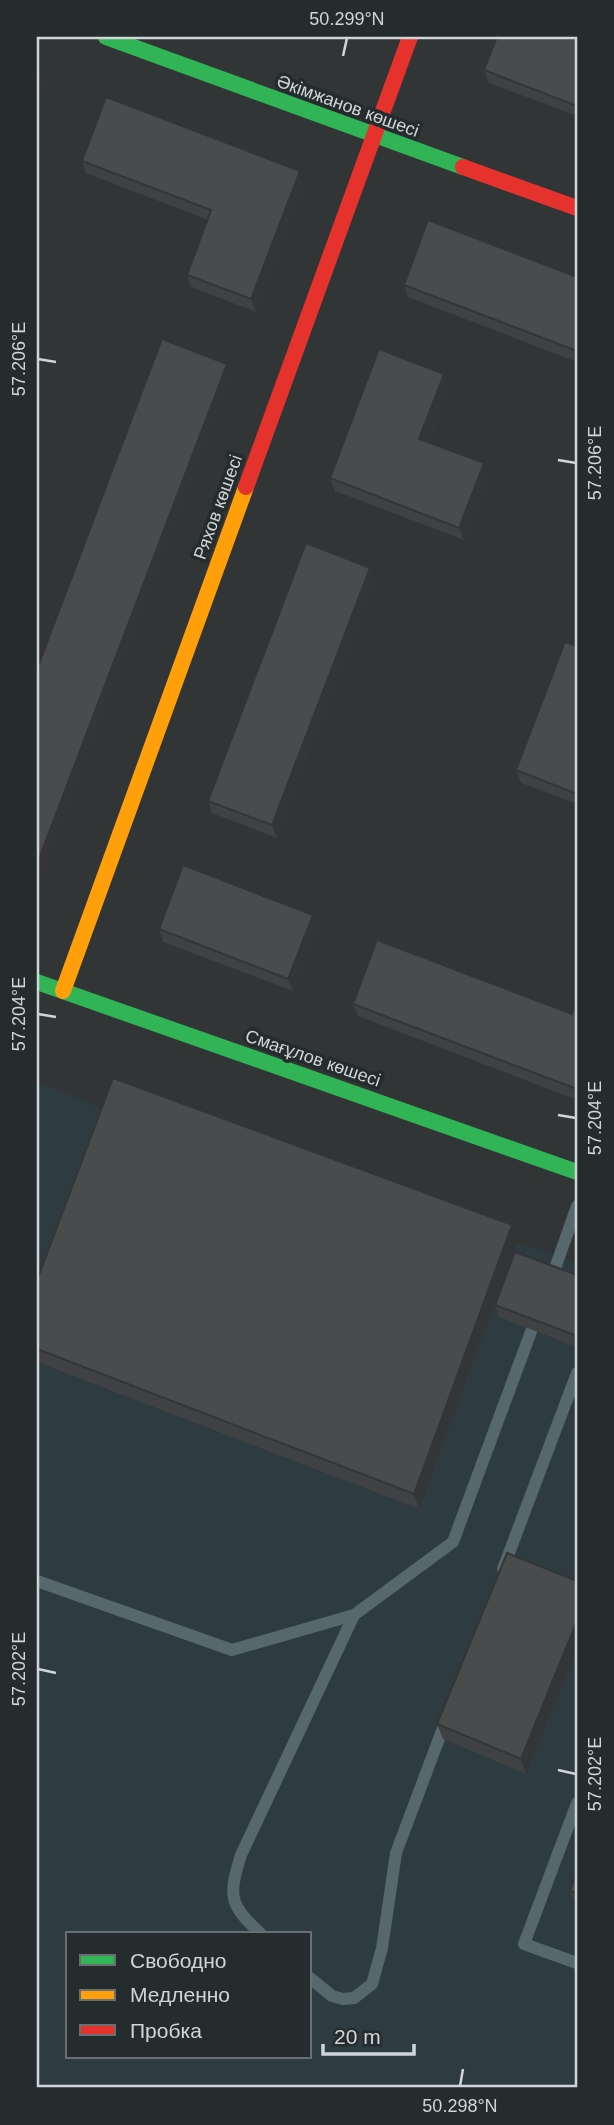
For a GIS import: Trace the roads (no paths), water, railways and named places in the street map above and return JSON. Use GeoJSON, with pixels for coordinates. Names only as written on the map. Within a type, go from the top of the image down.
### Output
{"type":"FeatureCollection","features":[{"type":"Feature","properties":{"kind":"street","name":"Әкімжанов көшесі"},"geometry":{"type":"LineString","coordinates":[[106,37],[372,136],[577,208]]}},
{"type":"Feature","properties":{"kind":"street","name":"Ряхов көшесі"},"geometry":{"type":"LineString","coordinates":[[63,991],[410,37]]}},
{"type":"Feature","properties":{"kind":"street","name":"Смағұлов көшесі"},"geometry":{"type":"LineString","coordinates":[[37,982],[577,1172]]}},
{"type":"Feature","properties":{"kind":"lane"},"geometry":{"type":"LineString","coordinates":[[552,1277],[577,1206]]}},
{"type":"Feature","properties":{"kind":"lane"},"geometry":{"type":"LineString","coordinates":[[37,1581],[232,1650],[354,1615],[453,1542],[532,1329]]}},
{"type":"Feature","properties":{"kind":"lane"},"geometry":{"type":"LineString","coordinates":[[499,1580],[577,1373]]}},
{"type":"Feature","properties":{"kind":"lane"},"geometry":{"type":"LineString","coordinates":[[259,1932],[240,1914],[232,1901],[231,1886],[241,1855],[354,1615]]}},
{"type":"Feature","properties":{"kind":"lane"},"geometry":{"type":"LineString","coordinates":[[312,1980],[332,1996],[343,1998],[354,1998],[372,1984],[382,1948],[396,1853],[450,1710]]}},
{"type":"Feature","properties":{"kind":"lane"},"geometry":{"type":"LineString","coordinates":[[577,1803],[524,1944],[577,1963]]}}]}
